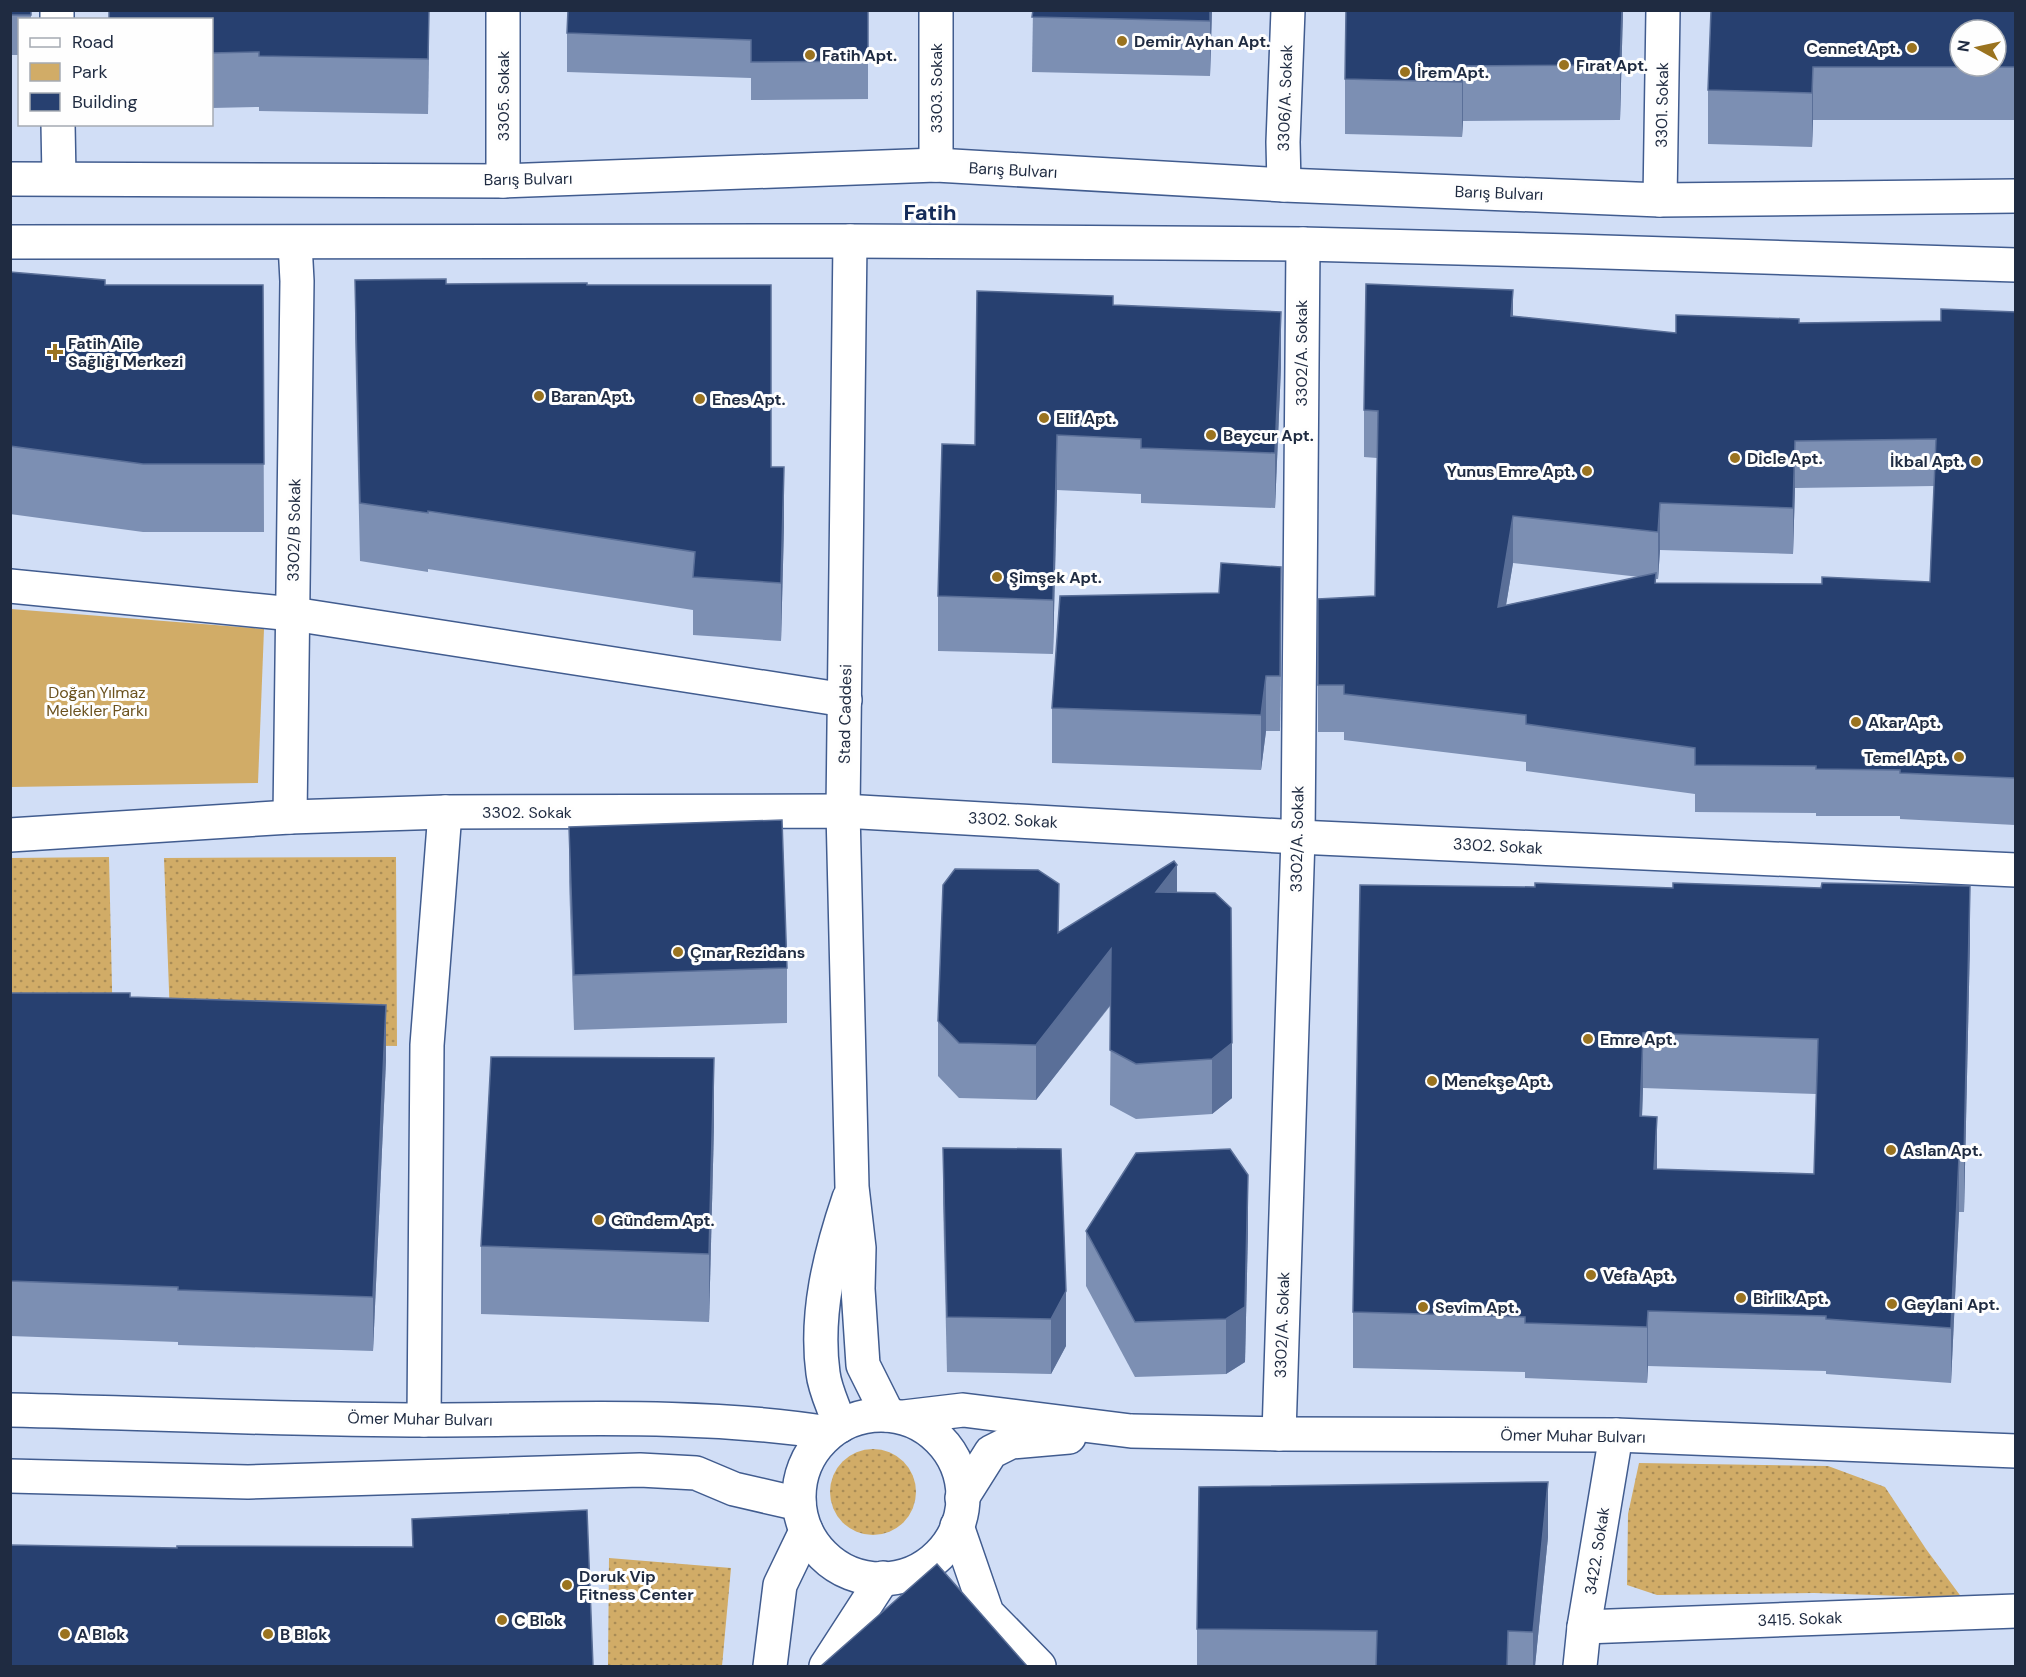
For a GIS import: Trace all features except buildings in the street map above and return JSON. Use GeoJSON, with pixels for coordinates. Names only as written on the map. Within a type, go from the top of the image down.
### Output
{"type":"FeatureCollection","features":[{"type":"Feature","properties":{"kind":"street","name":"3305. Sokak"},"geometry":{"type":"LineString","coordinates":[[503,10],[503,181]]}},
{"type":"Feature","properties":{"kind":"street","name":"3303. Sokak"},"geometry":{"type":"LineString","coordinates":[[936,10],[936,165]]}},
{"type":"Feature","properties":{"kind":"street","name":"3306/A. Sokak"},"geometry":{"type":"LineString","coordinates":[[1284,185],[1283,142],[1288,10]]}},
{"type":"Feature","properties":{"kind":"street","name":"3301. Sokak"},"geometry":{"type":"LineString","coordinates":[[1660,200],[1663,10]]}},
{"type":"Feature","properties":{"kind":"street"},"geometry":{"type":"LineString","coordinates":[[58,126],[58,178]]}},
{"type":"Feature","properties":{"kind":"street","name":"Barış Bulvarı"},"geometry":{"type":"LineString","coordinates":[[10,179],[503,181],[936,165],[1284,185],[1660,200],[2016,196]]}},
{"type":"Feature","properties":{"kind":"street"},"geometry":{"type":"LineString","coordinates":[[10,242],[1303,244],[2016,265]]}},
{"type":"Feature","properties":{"kind":"street","name":"Stad Caddesi"},"geometry":{"type":"LineString","coordinates":[[850,242],[843,811],[852,1187]]}},
{"type":"Feature","properties":{"kind":"street","name":"3302/B Sokak"},"geometry":{"type":"LineString","coordinates":[[291,817],[297,281],[295,243]]}},
{"type":"Feature","properties":{"kind":"street","name":"3302/A. Sokak"},"geometry":{"type":"LineString","coordinates":[[1279,1434],[1298,837],[1303,244]]}},
{"type":"Feature","properties":{"kind":"street"},"geometry":{"type":"LineString","coordinates":[[10,586],[293,614],[845,700]]}},
{"type":"Feature","properties":{"kind":"street","name":"3302. Sokak"},"geometry":{"type":"LineString","coordinates":[[10,835],[291,817],[445,812],[843,811],[1298,837],[2016,870]]}},
{"type":"Feature","properties":{"kind":"street"},"geometry":{"type":"LineString","coordinates":[[424,1420],[427,1044],[445,812]]}},
{"type":"Feature","properties":{"kind":"street"},"geometry":{"type":"LineString","coordinates":[[852,1187],[859,1248],[858,1289],[863,1365],[896,1416],[928,1429],[947,1447],[959,1472],[960,1512],[987,1613]]}},
{"type":"Feature","properties":{"kind":"street"},"geometry":{"type":"LineString","coordinates":[[835,1429],[823,1376],[821,1335],[825,1290],[834,1244],[852,1187]]}},
{"type":"Feature","properties":{"kind":"street","name":"Ömer Muhar Bulvarı"},"geometry":{"type":"LineString","coordinates":[[10,1410],[424,1420],[680,1419],[835,1429]]}},
{"type":"Feature","properties":{"kind":"street"},"geometry":{"type":"LineString","coordinates":[[770,1666],[780,1585],[802,1517],[801,1477],[811,1452],[835,1429],[852,1419],[878,1414],[896,1416],[963,1410],[1131,1431]]}},
{"type":"Feature","properties":{"kind":"street"},"geometry":{"type":"LineString","coordinates":[[10,1476],[248,1482],[640,1470],[696,1473],[802,1517],[821,1553],[842,1570],[869,1579],[890,1578],[923,1568],[943,1551],[991,1452],[1011,1443],[1131,1431]]}},
{"type":"Feature","properties":{"kind":"street","name":"Ömer Muhar Bulvarı"},"geometry":{"type":"LineString","coordinates":[[1131,1431],[1616,1435],[2016,1451]]}},
{"type":"Feature","properties":{"kind":"street","name":"3422. Sokak"},"geometry":{"type":"LineString","coordinates":[[1580,1666],[1584,1627],[1616,1435]]}},
{"type":"Feature","properties":{"kind":"street"},"geometry":{"type":"LineString","coordinates":[[890,1578],[987,1613],[1039,1666]]}},
{"type":"Feature","properties":{"kind":"street"},"geometry":{"type":"LineString","coordinates":[[826,1666],[890,1578]]}},
{"type":"Feature","properties":{"kind":"street","name":"3415. Sokak"},"geometry":{"type":"LineString","coordinates":[[1584,1627],[2016,1611]]}},
{"type":"Feature","properties":{"kind":"green space","name":"Doğan Yılmaz Melekler Parkı"},"geometry":{"type":"Polygon","coordinates":[[[11,609],[264,629],[258,783],[11,787],[11,609]]]}},
{"type":"Feature","properties":{"kind":"green space"},"geometry":{"type":"Polygon","coordinates":[[[109,857],[113,1031],[11,1037],[11,858],[109,857]]]}},
{"type":"Feature","properties":{"kind":"green space"},"geometry":{"type":"Polygon","coordinates":[[[396,857],[397,1046],[171,1043],[164,858],[396,857]]]}},
{"type":"Feature","properties":{"kind":"green space"},"geometry":{"type":"Polygon","coordinates":[[[873,1449],[897,1456],[909,1468],[916,1492],[909,1516],[897,1528],[873,1535],[849,1528],[837,1516],[830,1492],[837,1468],[849,1456],[873,1449]]]}},
{"type":"Feature","properties":{"kind":"green space"},"geometry":{"type":"Polygon","coordinates":[[[1639,1463],[1828,1466],[1885,1487],[1962,1598],[1814,1593],[1657,1595],[1627,1585],[1628,1514],[1639,1463]]]}},
{"type":"Feature","properties":{"kind":"green space"},"geometry":{"type":"Polygon","coordinates":[[[609,1558],[731,1568],[722,1666],[608,1666],[609,1558]]]}},
{"type":"Feature","properties":{"kind":"place","name":"Demir Ayhan Apt."},"geometry":{"type":"Point","coordinates":[1122,41]}},
{"type":"Feature","properties":{"kind":"place","name":"Cennet Apt."},"geometry":{"type":"Point","coordinates":[1912,48]}},
{"type":"Feature","properties":{"kind":"place","name":"Fatih Apt."},"geometry":{"type":"Point","coordinates":[810,55]}},
{"type":"Feature","properties":{"kind":"place","name":"Fırat Apt."},"geometry":{"type":"Point","coordinates":[1564,65]}},
{"type":"Feature","properties":{"kind":"place","name":"İrem Apt."},"geometry":{"type":"Point","coordinates":[1405,72]}},
{"type":"Feature","properties":{"kind":"place","name":"Fatih Aile Sağlığı Merkezi"},"geometry":{"type":"Point","coordinates":[55,352]}},
{"type":"Feature","properties":{"kind":"place","name":"Baran Apt."},"geometry":{"type":"Point","coordinates":[539,396]}},
{"type":"Feature","properties":{"kind":"place","name":"Enes Apt."},"geometry":{"type":"Point","coordinates":[700,399]}},
{"type":"Feature","properties":{"kind":"place","name":"Elif Apt."},"geometry":{"type":"Point","coordinates":[1044,418]}},
{"type":"Feature","properties":{"kind":"place","name":"Beycur Apt."},"geometry":{"type":"Point","coordinates":[1211,435]}},
{"type":"Feature","properties":{"kind":"place","name":"Dicle Apt."},"geometry":{"type":"Point","coordinates":[1735,458]}},
{"type":"Feature","properties":{"kind":"place","name":"İkbal Apt."},"geometry":{"type":"Point","coordinates":[1976,461]}},
{"type":"Feature","properties":{"kind":"place","name":"Yunus Emre Apt."},"geometry":{"type":"Point","coordinates":[1587,471]}},
{"type":"Feature","properties":{"kind":"place","name":"Şimşek Apt."},"geometry":{"type":"Point","coordinates":[997,577]}},
{"type":"Feature","properties":{"kind":"place","name":"Akar Apt."},"geometry":{"type":"Point","coordinates":[1856,722]}},
{"type":"Feature","properties":{"kind":"place","name":"Temel Apt."},"geometry":{"type":"Point","coordinates":[1959,757]}},
{"type":"Feature","properties":{"kind":"place","name":"Çınar Rezidans"},"geometry":{"type":"Point","coordinates":[678,952]}},
{"type":"Feature","properties":{"kind":"place","name":"Emre Apt."},"geometry":{"type":"Point","coordinates":[1588,1039]}},
{"type":"Feature","properties":{"kind":"place","name":"Menekşe Apt."},"geometry":{"type":"Point","coordinates":[1432,1081]}},
{"type":"Feature","properties":{"kind":"place","name":"Aslan Apt."},"geometry":{"type":"Point","coordinates":[1891,1150]}},
{"type":"Feature","properties":{"kind":"place","name":"Gündem Apt."},"geometry":{"type":"Point","coordinates":[599,1220]}},
{"type":"Feature","properties":{"kind":"place","name":"Vefa Apt."},"geometry":{"type":"Point","coordinates":[1591,1275]}},
{"type":"Feature","properties":{"kind":"place","name":"Birlik Apt."},"geometry":{"type":"Point","coordinates":[1741,1298]}},
{"type":"Feature","properties":{"kind":"place","name":"Geylani Apt."},"geometry":{"type":"Point","coordinates":[1892,1304]}},
{"type":"Feature","properties":{"kind":"place","name":"Sevim Apt."},"geometry":{"type":"Point","coordinates":[1423,1307]}},
{"type":"Feature","properties":{"kind":"place","name":"Doruk Vip Fitness Center"},"geometry":{"type":"Point","coordinates":[567,1585]}},
{"type":"Feature","properties":{"kind":"place","name":"C Blok"},"geometry":{"type":"Point","coordinates":[502,1620]}},
{"type":"Feature","properties":{"kind":"place","name":"A Blok"},"geometry":{"type":"Point","coordinates":[65,1634]}},
{"type":"Feature","properties":{"kind":"place","name":"B Blok"},"geometry":{"type":"Point","coordinates":[268,1634]}},
{"type":"Feature","properties":{"kind":"district","name":"Fatih"},"geometry":{"type":"Point","coordinates":[930,212]}}]}
